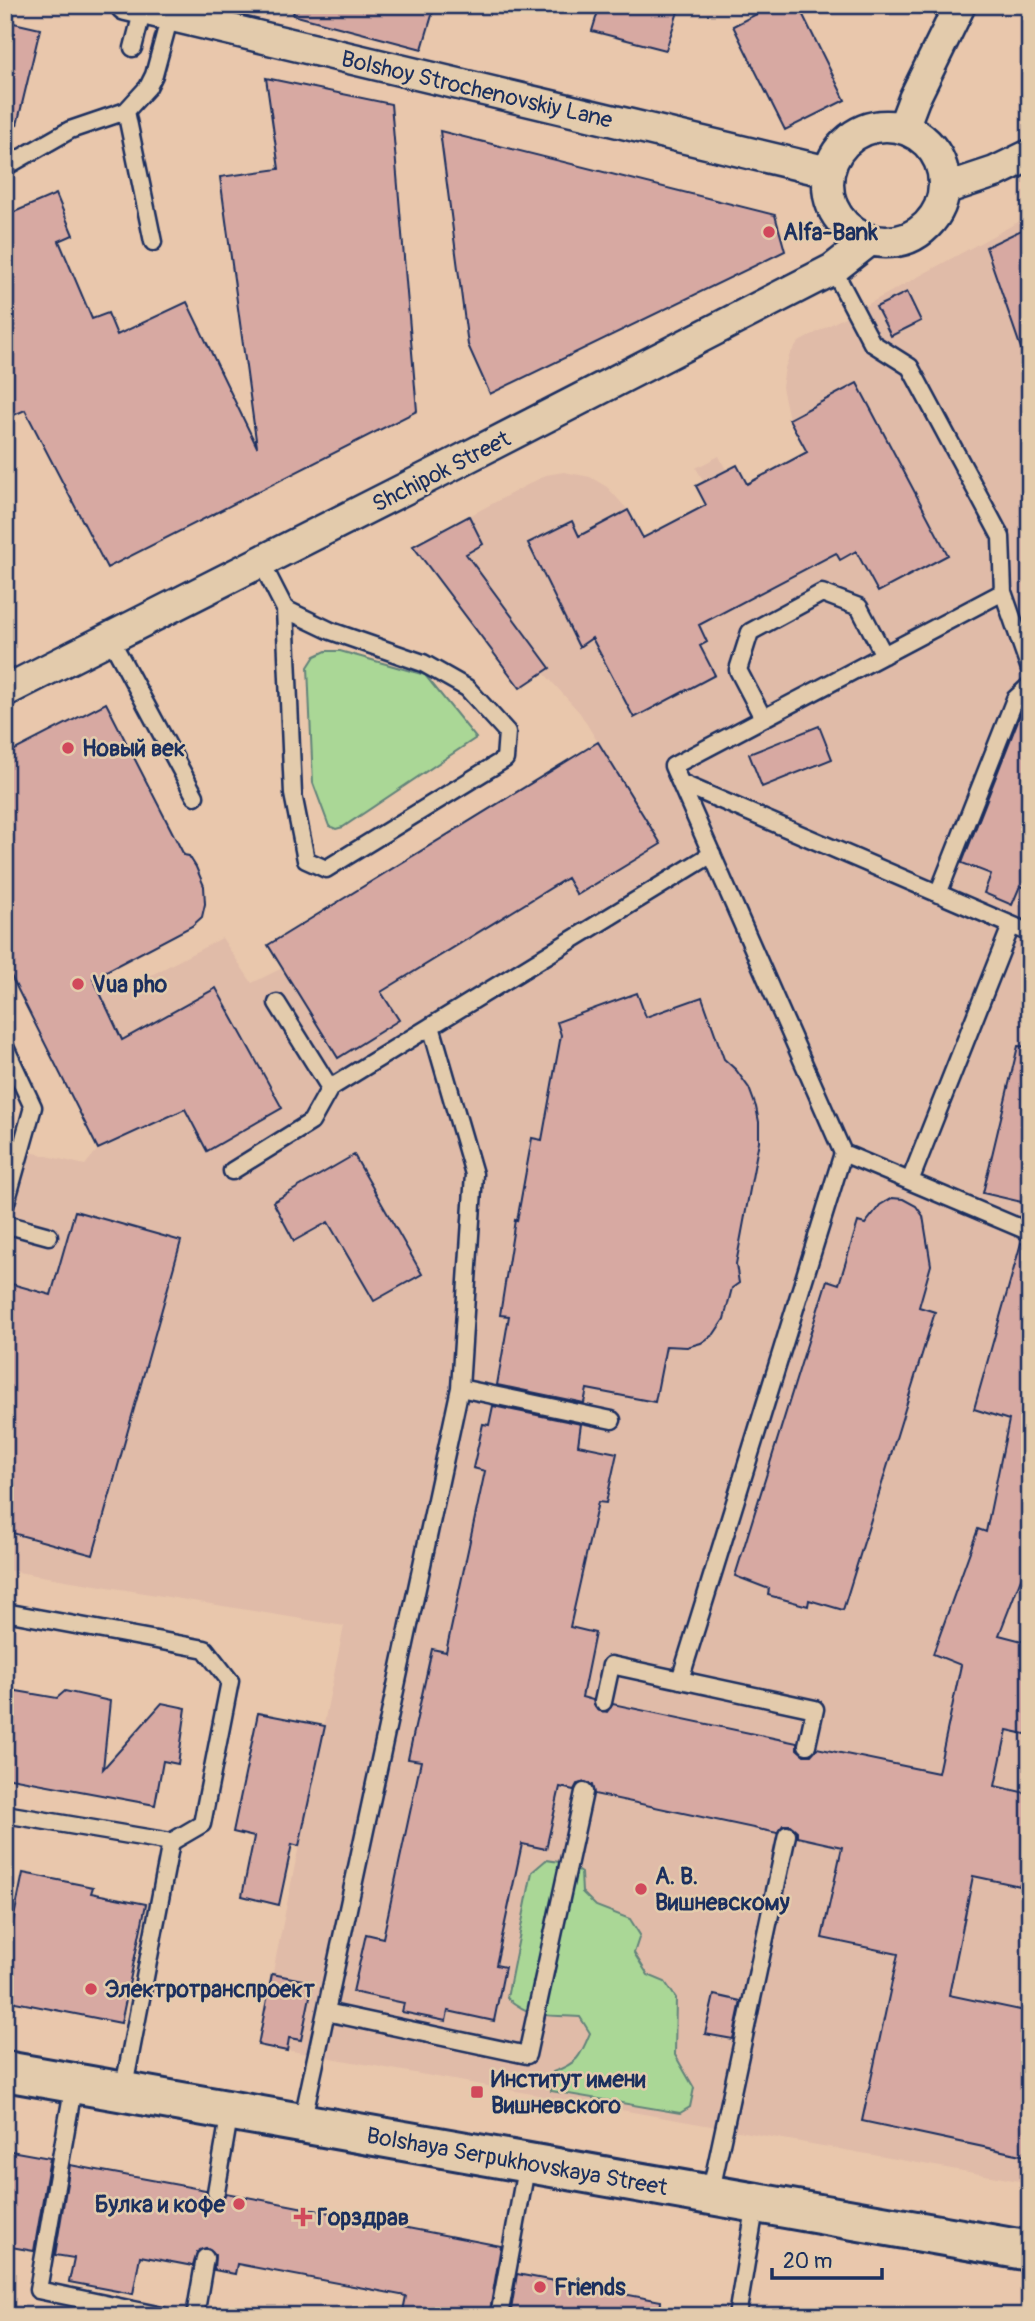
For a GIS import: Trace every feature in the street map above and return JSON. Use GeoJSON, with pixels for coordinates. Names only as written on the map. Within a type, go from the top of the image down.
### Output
{"type":"FeatureCollection","features":[{"type":"Feature","properties":{"kind":"main road","name":"Bolshaya Serpukhovskaya Street"},"geometry":{"type":"LineString","coordinates":[[5,2071],[1030,2251]]}},
{"type":"Feature","properties":{"kind":"street"},"geometry":{"type":"LineString","coordinates":[[903,128],[914,99],[960,5]]}},
{"type":"Feature","properties":{"kind":"street","name":"Bolshoy Strochenovskiy Lane"},"geometry":{"type":"LineString","coordinates":[[146,9],[829,172]]}},
{"type":"Feature","properties":{"kind":"street"},"geometry":{"type":"LineString","coordinates":[[883,126],[903,128],[920,137],[934,151],[942,169],[944,189],[940,206],[932,221],[919,232],[895,241],[870,240],[854,233],[841,222],[828,190],[829,172],[836,155],[848,140],[864,130],[883,126]]}},
{"type":"Feature","properties":{"kind":"street"},"geometry":{"type":"LineString","coordinates":[[944,189],[995,172],[1030,155]]}},
{"type":"Feature","properties":{"kind":"street","name":"Shchipok Street"},"geometry":{"type":"LineString","coordinates":[[5,691],[833,269],[870,240]]}},
{"type":"Feature","properties":{"kind":"lane"},"geometry":{"type":"LineString","coordinates":[[133,48],[146,9]]}},
{"type":"Feature","properties":{"kind":"lane"},"geometry":{"type":"LineString","coordinates":[[5,167],[70,130],[127,111],[148,87],[154,75],[146,9]]}},
{"type":"Feature","properties":{"kind":"lane"},"geometry":{"type":"LineString","coordinates":[[127,111],[153,242]]}},
{"type":"Feature","properties":{"kind":"lane"},"geometry":{"type":"LineString","coordinates":[[833,269],[872,343],[911,367],[1001,537],[1003,592],[1030,669]]}},
{"type":"Feature","properties":{"kind":"lane"},"geometry":{"type":"LineString","coordinates":[[261,562],[285,609],[293,794],[306,860],[326,869],[505,759],[507,732],[467,688],[423,663],[331,631],[285,609]]}},
{"type":"Feature","properties":{"kind":"lane"},"geometry":{"type":"LineString","coordinates":[[680,1680],[843,1153],[673,766],[1003,592]]}},
{"type":"Feature","properties":{"kind":"lane"},"geometry":{"type":"LineString","coordinates":[[763,718],[738,670],[750,632],[822,593],[859,607],[884,655]]}},
{"type":"Feature","properties":{"kind":"lane"},"geometry":{"type":"LineString","coordinates":[[110,638],[195,796]]}},
{"type":"Feature","properties":{"kind":"lane"},"geometry":{"type":"LineString","coordinates":[[938,894],[1015,699],[1030,685]]}},
{"type":"Feature","properties":{"kind":"lane"},"geometry":{"type":"LineString","coordinates":[[681,783],[1011,926],[1030,929]]}},
{"type":"Feature","properties":{"kind":"lane"},"geometry":{"type":"LineString","coordinates":[[232,1171],[311,1122],[330,1088],[712,854]]}},
{"type":"Feature","properties":{"kind":"lane"},"geometry":{"type":"LineString","coordinates":[[910,1181],[1011,926]]}},
{"type":"Feature","properties":{"kind":"lane"},"geometry":{"type":"LineString","coordinates":[[277,1003],[330,1088]]}},
{"type":"Feature","properties":{"kind":"lane"},"geometry":{"type":"LineString","coordinates":[[302,2123],[460,1388],[474,1174],[431,1026]]}},
{"type":"Feature","properties":{"kind":"lane"},"geometry":{"type":"LineString","coordinates":[[5,1047],[33,1107],[5,1206]]}},
{"type":"Feature","properties":{"kind":"lane"},"geometry":{"type":"LineString","coordinates":[[843,1153],[1030,1232]]}},
{"type":"Feature","properties":{"kind":"lane"},"geometry":{"type":"LineString","coordinates":[[5,1224],[49,1236]]}},
{"type":"Feature","properties":{"kind":"lane"},"geometry":{"type":"LineString","coordinates":[[460,1388],[612,1420]]}},
{"type":"Feature","properties":{"kind":"lane"},"geometry":{"type":"LineString","coordinates":[[5,1612],[205,1649],[230,1681],[202,1824],[171,1842],[5,1814]]}},
{"type":"Feature","properties":{"kind":"lane"},"geometry":{"type":"LineString","coordinates":[[603,1702],[611,1665],[815,1709],[807,1745]]}},
{"type":"Feature","properties":{"kind":"lane"},"geometry":{"type":"LineString","coordinates":[[326,2012],[527,2055],[584,1792]]}},
{"type":"Feature","properties":{"kind":"lane"},"geometry":{"type":"LineString","coordinates":[[710,2195],[787,1835]]}},
{"type":"Feature","properties":{"kind":"lane"},"geometry":{"type":"LineString","coordinates":[[123,2092],[171,1842]]}},
{"type":"Feature","properties":{"kind":"lane"},"geometry":{"type":"LineString","coordinates":[[74,2083],[38,2290],[162,2316]]}},
{"type":"Feature","properties":{"kind":"lane"},"geometry":{"type":"LineString","coordinates":[[216,2192],[230,2110]]}},
{"type":"Feature","properties":{"kind":"lane"},"geometry":{"type":"LineString","coordinates":[[499,2316],[527,2162]]}},
{"type":"Feature","properties":{"kind":"lane"},"geometry":{"type":"LineString","coordinates":[[737,2316],[757,2203]]}},
{"type":"Feature","properties":{"kind":"lane"},"geometry":{"type":"LineString","coordinates":[[195,2316],[205,2258]]}},
{"type":"Feature","properties":{"kind":"shaded area"},"geometry":{"type":"Polygon","coordinates":[[[1029,216],[1030,2183],[258,2045],[344,1626],[5,1570],[5,1146],[85,1165],[98,1149],[95,982],[140,981],[222,938],[252,983],[282,968],[338,1058],[398,1021],[381,992],[567,878],[578,895],[660,844],[580,713],[543,672],[520,688],[413,546],[546,475],[564,472],[590,477],[607,487],[628,510],[643,538],[705,505],[696,486],[704,482],[696,468],[719,456],[726,470],[737,465],[747,483],[806,452],[789,419],[782,387],[790,354],[799,342],[1029,216]]]}},
{"type":"Feature","properties":{"kind":"green space"},"geometry":{"type":"Polygon","coordinates":[[[326,651],[340,651],[425,675],[476,738],[343,827],[336,829],[329,826],[313,783],[308,667],[315,656],[326,651]]]}},
{"type":"Feature","properties":{"kind":"green space"},"geometry":{"type":"Polygon","coordinates":[[[546,1860],[566,1863],[581,1873],[582,1892],[596,1906],[630,1919],[640,1935],[634,1953],[648,1975],[665,1982],[676,1998],[675,2055],[694,2088],[690,2107],[680,2113],[551,2091],[553,2072],[577,2058],[590,2033],[580,2017],[534,2013],[507,1998],[532,1872],[546,1860]]]}},
{"type":"Feature","properties":{"kind":"building"},"geometry":{"type":"Polygon","coordinates":[[[295,5],[435,5],[422,49],[293,15],[295,5]]]}},
{"type":"Feature","properties":{"kind":"building"},"geometry":{"type":"Polygon","coordinates":[[[600,5],[680,5],[666,50],[592,31],[600,5]]]}},
{"type":"Feature","properties":{"kind":"building"},"geometry":{"type":"Polygon","coordinates":[[[774,5],[798,5],[845,100],[785,130],[733,26],[774,5]]]}},
{"type":"Feature","properties":{"kind":"building"},"geometry":{"type":"Polygon","coordinates":[[[5,21],[40,29],[17,125],[5,123],[5,21]]]}},
{"type":"Feature","properties":{"kind":"building"},"geometry":{"type":"Polygon","coordinates":[[[266,78],[391,104],[417,411],[107,568],[25,410],[5,419],[5,216],[56,194],[73,235],[59,241],[92,319],[108,313],[117,335],[187,302],[257,447],[220,177],[279,169],[266,78]]]}},
{"type":"Feature","properties":{"kind":"building"},"geometry":{"type":"Polygon","coordinates":[[[440,131],[775,215],[785,251],[490,394],[468,345],[440,131]]]}},
{"type":"Feature","properties":{"kind":"building"},"geometry":{"type":"Polygon","coordinates":[[[1030,226],[1030,359],[1025,360],[986,247],[1030,226]]]}},
{"type":"Feature","properties":{"kind":"building"},"geometry":{"type":"Polygon","coordinates":[[[907,292],[921,321],[891,336],[876,307],[907,292]]]}},
{"type":"Feature","properties":{"kind":"building"},"geometry":{"type":"Polygon","coordinates":[[[857,383],[948,555],[878,592],[856,551],[840,560],[836,553],[699,625],[707,642],[700,646],[715,675],[634,718],[592,638],[579,647],[528,543],[572,521],[579,536],[628,510],[643,538],[706,505],[696,486],[737,465],[747,484],[807,452],[789,419],[857,383]]]}},
{"type":"Feature","properties":{"kind":"building"},"geometry":{"type":"Polygon","coordinates":[[[469,516],[483,544],[466,554],[550,668],[520,688],[413,546],[469,516]]]}},
{"type":"Feature","properties":{"kind":"building"},"geometry":{"type":"Polygon","coordinates":[[[1030,700],[1030,889],[1020,886],[1012,905],[984,893],[991,874],[962,863],[1024,705],[1030,700]]]}},
{"type":"Feature","properties":{"kind":"building"},"geometry":{"type":"Polygon","coordinates":[[[106,703],[184,855],[189,856],[196,867],[204,886],[205,904],[202,917],[192,926],[93,978],[122,1040],[216,988],[282,1108],[207,1151],[185,1109],[98,1149],[5,964],[5,755],[106,703]]]}},
{"type":"Feature","properties":{"kind":"building"},"geometry":{"type":"Polygon","coordinates":[[[819,726],[832,759],[762,787],[749,754],[819,726]]]}},
{"type":"Feature","properties":{"kind":"building"},"geometry":{"type":"Polygon","coordinates":[[[598,742],[661,844],[577,895],[567,878],[381,992],[399,1020],[338,1058],[268,945],[598,742]]]}},
{"type":"Feature","properties":{"kind":"building"},"geometry":{"type":"Polygon","coordinates":[[[637,993],[646,1017],[702,997],[724,1059],[749,1088],[756,1107],[759,1141],[736,1264],[739,1283],[732,1288],[724,1319],[714,1334],[701,1343],[687,1347],[666,1346],[655,1402],[587,1389],[584,1403],[497,1385],[509,1316],[500,1315],[515,1220],[517,1221],[532,1138],[542,1140],[561,1035],[557,1022],[637,993]]]}},
{"type":"Feature","properties":{"kind":"building"},"geometry":{"type":"Polygon","coordinates":[[[1018,1046],[1030,1047],[1030,1204],[983,1193],[1018,1046]]]}},
{"type":"Feature","properties":{"kind":"building"},"geometry":{"type":"Polygon","coordinates":[[[354,1155],[422,1274],[374,1301],[328,1222],[294,1241],[273,1202],[354,1155]]]}},
{"type":"Feature","properties":{"kind":"building"},"geometry":{"type":"Polygon","coordinates":[[[892,1198],[903,1199],[916,1206],[923,1216],[931,1265],[919,1307],[935,1312],[843,1610],[809,1600],[808,1606],[768,1595],[769,1589],[735,1576],[827,1280],[839,1284],[858,1222],[865,1224],[880,1205],[892,1198]]]}},
{"type":"Feature","properties":{"kind":"building"},"geometry":{"type":"Polygon","coordinates":[[[75,1211],[181,1241],[93,1555],[5,1531],[5,1282],[51,1295],[75,1211]]]}},
{"type":"Feature","properties":{"kind":"building"},"geometry":{"type":"Polygon","coordinates":[[[1021,1243],[1030,1245],[1030,1555],[999,1635],[1030,1643],[1030,1735],[1007,1730],[995,1786],[1030,1794],[1030,1888],[973,1876],[949,1995],[1030,2012],[1030,2157],[862,2121],[898,1954],[822,1938],[842,1847],[797,1837],[797,1831],[790,1825],[783,1825],[777,1833],[594,1794],[592,1785],[586,1782],[577,1784],[574,1790],[560,1787],[546,1849],[522,1844],[496,1965],[505,1967],[494,2021],[448,2011],[446,2021],[402,2012],[404,2003],[353,1992],[366,1934],[383,1938],[421,1761],[408,1759],[432,1649],[446,1652],[485,1471],[473,1468],[483,1424],[489,1425],[493,1406],[581,1424],[578,1445],[617,1453],[606,1503],[598,1502],[570,1627],[595,1633],[582,1697],[593,1700],[597,1710],[607,1712],[613,1704],[797,1743],[797,1749],[804,1755],[811,1755],[817,1748],[938,1773],[961,1665],[933,1654],[978,1529],[986,1532],[1009,1420],[974,1409],[1021,1243]]]}},
{"type":"Feature","properties":{"kind":"building"},"geometry":{"type":"Polygon","coordinates":[[[5,1689],[57,1698],[65,1691],[110,1701],[103,1769],[162,1703],[186,1708],[178,1764],[163,1761],[155,1805],[5,1777],[5,1689]]]}},
{"type":"Feature","properties":{"kind":"building"},"geometry":{"type":"Polygon","coordinates":[[[258,1713],[325,1726],[299,1846],[292,1844],[279,1905],[242,1896],[254,1837],[233,1832],[258,1713]]]}},
{"type":"Feature","properties":{"kind":"building"},"geometry":{"type":"Polygon","coordinates":[[[23,1873],[93,1887],[91,1893],[146,1904],[121,2023],[5,2000],[5,1961],[23,1873]]]}},
{"type":"Feature","properties":{"kind":"building"},"geometry":{"type":"Polygon","coordinates":[[[272,1974],[313,1982],[301,2040],[289,2038],[287,2051],[258,2045],[272,1974]]]}},
{"type":"Feature","properties":{"kind":"building"},"geometry":{"type":"Polygon","coordinates":[[[714,1995],[741,2001],[733,2039],[705,2034],[714,1995]]]}},
{"type":"Feature","properties":{"kind":"building"},"geometry":{"type":"Polygon","coordinates":[[[5,2150],[50,2158],[34,2251],[5,2246],[5,2150]]]}},
{"type":"Feature","properties":{"kind":"building"},"geometry":{"type":"Polygon","coordinates":[[[70,2165],[206,2190],[206,2196],[214,2202],[220,2202],[226,2193],[501,2246],[489,2316],[402,2316],[406,2296],[237,2264],[235,2274],[214,2270],[215,2255],[206,2248],[197,2252],[193,2266],[140,2256],[133,2294],[69,2282],[74,2258],[55,2255],[70,2165]]]}},
{"type":"Feature","properties":{"kind":"building"},"geometry":{"type":"Polygon","coordinates":[[[517,2274],[661,2301],[660,2316],[510,2316],[517,2274]]]}},
{"type":"Feature","properties":{"kind":"place","name":"Alfa-Bank"},"geometry":{"type":"Point","coordinates":[769,232]}},
{"type":"Feature","properties":{"kind":"place","name":"Новый век"},"geometry":{"type":"Point","coordinates":[68,748]}},
{"type":"Feature","properties":{"kind":"place","name":"Vua pho"},"geometry":{"type":"Point","coordinates":[78,984]}},
{"type":"Feature","properties":{"kind":"place","name":"А. В. Вишневскому"},"geometry":{"type":"Point","coordinates":[641,1889]}},
{"type":"Feature","properties":{"kind":"place","name":"Электротранспроект"},"geometry":{"type":"Point","coordinates":[91,1989]}},
{"type":"Feature","properties":{"kind":"place","name":"Институт имени Вишневского"},"geometry":{"type":"Point","coordinates":[477,2092]}},
{"type":"Feature","properties":{"kind":"place","name":"Булка и кофе"},"geometry":{"type":"Point","coordinates":[239,2204]}},
{"type":"Feature","properties":{"kind":"place","name":"Горздрав"},"geometry":{"type":"Point","coordinates":[303,2217]}},
{"type":"Feature","properties":{"kind":"place","name":"Friends"},"geometry":{"type":"Point","coordinates":[540,2287]}}]}
